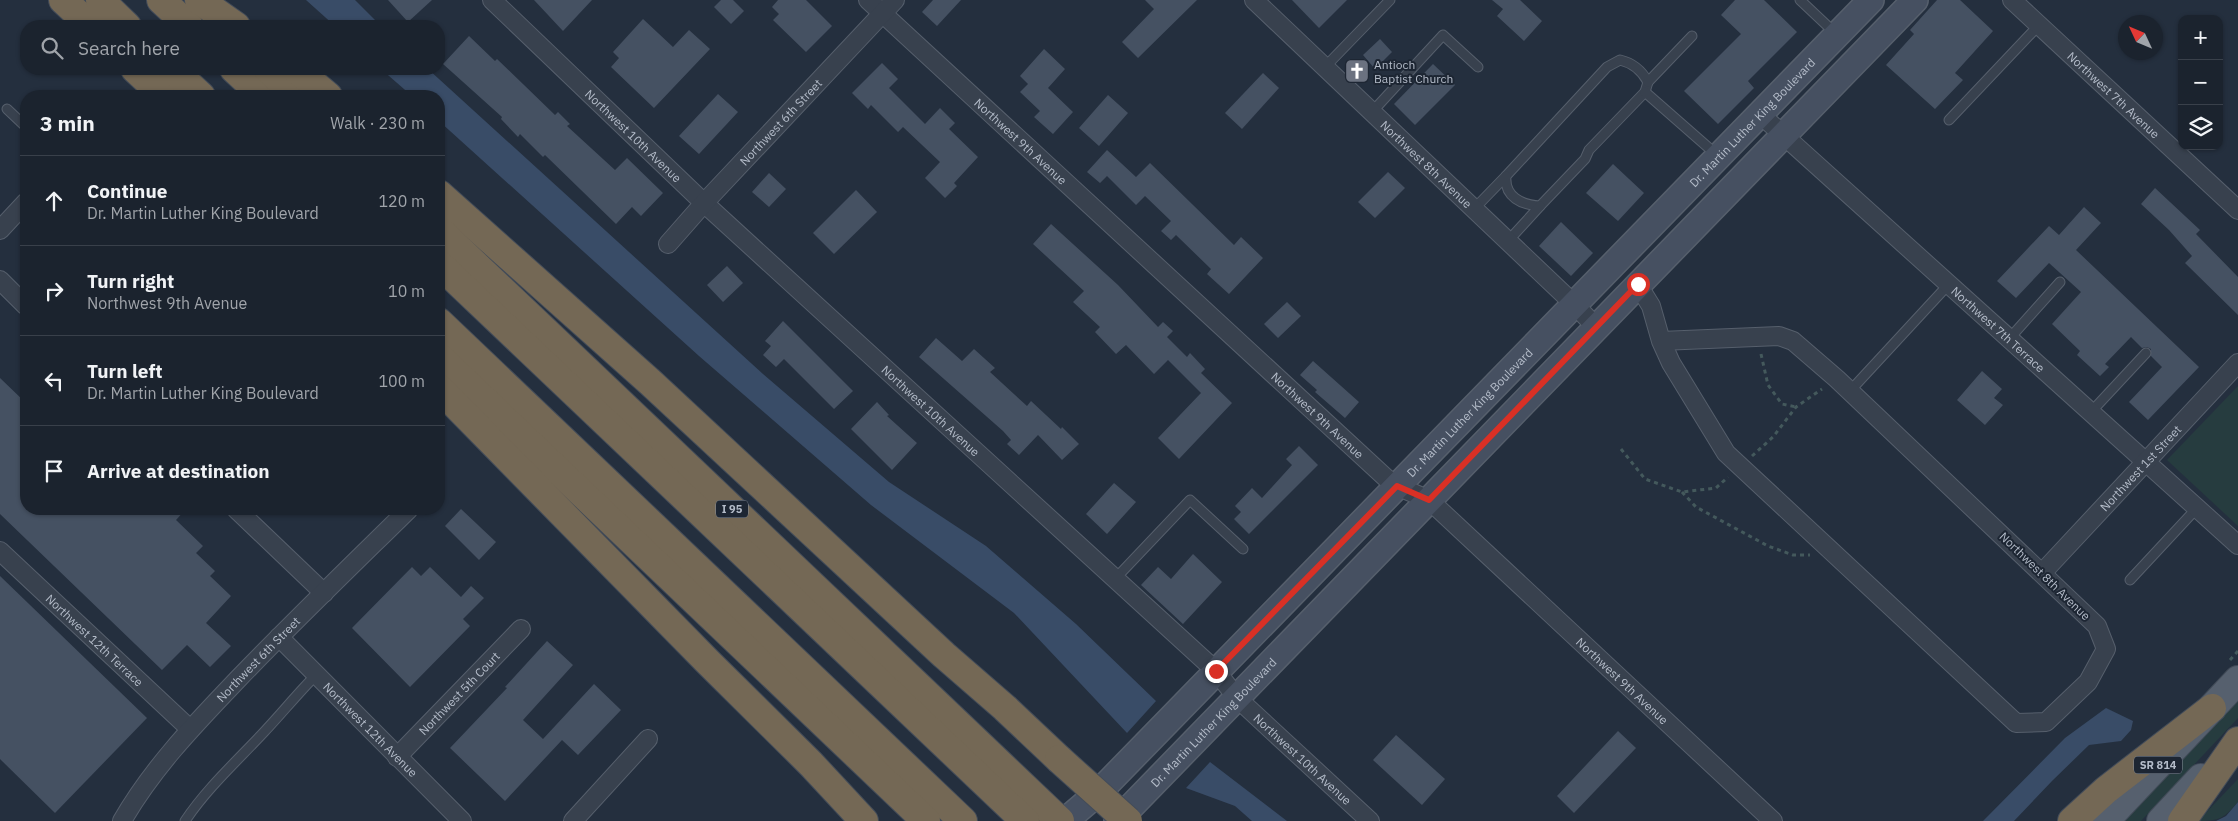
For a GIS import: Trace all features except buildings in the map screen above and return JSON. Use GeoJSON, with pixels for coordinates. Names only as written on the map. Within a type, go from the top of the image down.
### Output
{"type":"FeatureCollection","features":[{"type":"Feature","properties":{"kind":"highway"},"geometry":{"type":"LineString","coordinates":[[63,0],[85,20]]}},
{"type":"Feature","properties":{"kind":"highway"},"geometry":{"type":"LineString","coordinates":[[100,0],[121,20]]}},
{"type":"Feature","properties":{"kind":"highway"},"geometry":{"type":"LineString","coordinates":[[161,0],[183,20]]}},
{"type":"Feature","properties":{"kind":"highway"},"geometry":{"type":"LineString","coordinates":[[197,0],[217,20]]}},
{"type":"Feature","properties":{"kind":"highway"},"geometry":{"type":"LineString","coordinates":[[197,0],[227,20]]}},
{"type":"Feature","properties":{"kind":"highway"},"geometry":{"type":"LineString","coordinates":[[141,75],[158,90]]}},
{"type":"Feature","properties":{"kind":"highway"},"geometry":{"type":"LineString","coordinates":[[178,75],[195,90]]}},
{"type":"Feature","properties":{"kind":"highway"},"geometry":{"type":"LineString","coordinates":[[240,75],[257,90]]}},
{"type":"Feature","properties":{"kind":"highway"},"geometry":{"type":"LineString","coordinates":[[274,75],[291,90]]}},
{"type":"Feature","properties":{"kind":"highway"},"geometry":{"type":"LineString","coordinates":[[303,75],[321,90]]}},
{"type":"Feature","properties":{"kind":"highway"},"geometry":{"type":"LineString","coordinates":[[445,199],[663,394],[944,655],[998,714],[1128,821]]}},
{"type":"Feature","properties":{"kind":"highway","name":"I 95"},"geometry":{"type":"LineString","coordinates":[[445,236],[1019,804],[1060,821]]}},
{"type":"Feature","properties":{"kind":"highway"},"geometry":{"type":"LineString","coordinates":[[445,270],[1019,804]]}},
{"type":"Feature","properties":{"kind":"highway"},"geometry":{"type":"LineString","coordinates":[[445,328],[963,821]]}},
{"type":"Feature","properties":{"kind":"highway"},"geometry":{"type":"LineString","coordinates":[[445,363],[926,821]]}},
{"type":"Feature","properties":{"kind":"highway"},"geometry":{"type":"LineString","coordinates":[[445,394],[713,668],[811,764],[864,821]]}},
{"type":"Feature","properties":{"kind":"highway"},"geometry":{"type":"LineString","coordinates":[[2072,821],[2106,790],[2212,708]]}},
{"type":"Feature","properties":{"kind":"highway"},"geometry":{"type":"LineString","coordinates":[[2182,821],[2238,740]]}},
{"type":"Feature","properties":{"kind":"highway"},"geometry":{"type":"LineString","coordinates":[[1055,762],[1111,821]]}},
{"type":"Feature","properties":{"kind":"highway"},"geometry":{"type":"LineString","coordinates":[[811,764],[876,821]]}},
{"type":"Feature","properties":{"kind":"main road","name":"Dr. Martin Luther King Boulevard"},"geometry":{"type":"LineString","coordinates":[[1065,821],[1099,792],[1871,0]]}},
{"type":"Feature","properties":{"kind":"main road","name":"Dr. Martin Luther King Boulevard"},"geometry":{"type":"LineString","coordinates":[[1117,821],[1915,0]]}},
{"type":"Feature","properties":{"kind":"main road","name":"SR 814"},"geometry":{"type":"LineString","coordinates":[[2105,821],[2238,680]]}},
{"type":"Feature","properties":{"kind":"main road","name":"SR 814"},"geometry":{"type":"LineString","coordinates":[[2161,821],[2238,740]]}},
{"type":"Feature","properties":{"kind":"street","name":"Northwest 10th Avenue"},"geometry":{"type":"LineString","coordinates":[[492,0],[704,203],[1216,671],[1237,698],[1370,821]]}},
{"type":"Feature","properties":{"kind":"street","name":"Northwest 9th Avenue"},"geometry":{"type":"LineString","coordinates":[[868,0],[1397,486],[1429,500],[1773,821]]}},
{"type":"Feature","properties":{"kind":"street","name":"Northwest 6th Street"},"geometry":{"type":"LineString","coordinates":[[668,244],[704,203],[895,0]]}},
{"type":"Feature","properties":{"kind":"street","name":"Northwest 7th Avenue"},"geometry":{"type":"LineString","coordinates":[[2012,0],[2238,210]]}},
{"type":"Feature","properties":{"kind":"street","name":"Northwest 8th Avenue"},"geometry":{"type":"LineString","coordinates":[[1262,3],[1325,68],[1474,208],[1596,327]]}},
{"type":"Feature","properties":{"kind":"street","name":"Northwest 7th Terrace"},"geometry":{"type":"LineString","coordinates":[[1760,114],[2238,545]]}},
{"type":"Feature","properties":{"kind":"street"},"geometry":{"type":"LineString","coordinates":[[0,230],[20,208]]}},
{"type":"Feature","properties":{"kind":"street"},"geometry":{"type":"LineString","coordinates":[[0,280],[20,300]]}},
{"type":"Feature","properties":{"kind":"street","name":"Northwest 8th Avenue"},"geometry":{"type":"LineString","coordinates":[[1638,284],[1652,306],[1661,341],[1671,364],[1726,453],[2016,723],[2046,722],[2088,682],[2106,649],[2096,626],[1850,391],[1794,341],[1779,336],[1661,341]]}},
{"type":"Feature","properties":{"kind":"street","name":"Northwest 1st Street"},"geometry":{"type":"LineString","coordinates":[[2042,573],[2238,363]]}},
{"type":"Feature","properties":{"kind":"street"},"geometry":{"type":"LineString","coordinates":[[242,515],[324,593]]}},
{"type":"Feature","properties":{"kind":"street","name":"Northwest 6th Street"},"geometry":{"type":"LineString","coordinates":[[122,821],[138,793],[190,729],[279,637],[403,515]]}},
{"type":"Feature","properties":{"kind":"street","name":"Northwest 12th Terrace"},"geometry":{"type":"LineString","coordinates":[[0,551],[190,729]]}},
{"type":"Feature","properties":{"kind":"street","name":"Northwest 5th Court"},"geometry":{"type":"LineString","coordinates":[[397,758],[520,630]]}},
{"type":"Feature","properties":{"kind":"street","name":"Northwest 12th Avenue"},"geometry":{"type":"LineString","coordinates":[[279,637],[397,758],[462,821]]}},
{"type":"Feature","properties":{"kind":"street"},"geometry":{"type":"LineString","coordinates":[[573,821],[648,740]]}},
{"type":"Feature","properties":{"kind":"lane"},"geometry":{"type":"LineString","coordinates":[[1325,68],[1390,0]]}},
{"type":"Feature","properties":{"kind":"lane"},"geometry":{"type":"LineString","coordinates":[[1800,0],[1837,35]]}},
{"type":"Feature","properties":{"kind":"lane"},"geometry":{"type":"LineString","coordinates":[[1949,120],[2039,25]]}},
{"type":"Feature","properties":{"kind":"lane"},"geometry":{"type":"LineString","coordinates":[[1372,112],[1443,35],[1478,67]]}},
{"type":"Feature","properties":{"kind":"lane"},"geometry":{"type":"LineString","coordinates":[[1508,241],[1585,159],[1589,150],[1692,36]]}},
{"type":"Feature","properties":{"kind":"lane"},"geometry":{"type":"LineString","coordinates":[[1474,208],[1612,63],[1620,60],[1639,69],[1647,87],[1719,156]]}},
{"type":"Feature","properties":{"kind":"lane"},"geometry":{"type":"LineString","coordinates":[[7,109],[20,121]]}},
{"type":"Feature","properties":{"kind":"lane"},"geometry":{"type":"LineString","coordinates":[[1506,176],[1506,181],[1514,198],[1524,204],[1540,206]]}},
{"type":"Feature","properties":{"kind":"lane"},"geometry":{"type":"LineString","coordinates":[[2009,339],[2060,282]]}},
{"type":"Feature","properties":{"kind":"lane"},"geometry":{"type":"LineString","coordinates":[[1850,391],[1949,284]]}},
{"type":"Feature","properties":{"kind":"lane"},"geometry":{"type":"LineString","coordinates":[[2091,412],[2146,353]]}},
{"type":"Feature","properties":{"kind":"lane"},"geometry":{"type":"LineString","coordinates":[[1115,579],[1190,500],[1243,549]]}},
{"type":"Feature","properties":{"kind":"lane"},"geometry":{"type":"LineString","coordinates":[[2130,580],[2197,508]]}},
{"type":"Feature","properties":{"kind":"lane"},"geometry":{"type":"LineString","coordinates":[[184,821],[199,800],[266,730],[290,700],[316,675]]}},
{"type":"Feature","properties":{"kind":"path"},"geometry":{"type":"LineString","coordinates":[[1758,337],[1763,370],[1768,385],[1782,404],[1796,407]]}},
{"type":"Feature","properties":{"kind":"path"},"geometry":{"type":"LineString","coordinates":[[1682,492],[1696,507],[1768,546],[1793,555],[1833,554]]}},
{"type":"Feature","properties":{"kind":"green space"},"geometry":{"type":"Polygon","coordinates":[[[2238,386],[2238,526],[2167,460],[2238,386]]]}},
{"type":"Feature","properties":{"kind":"green space"},"geometry":{"type":"Polygon","coordinates":[[[2238,700],[2238,718],[2141,821],[2124,821],[2238,700]]]}},
{"type":"Feature","properties":{"kind":"green space"},"geometry":{"type":"Polygon","coordinates":[[[2238,779],[2238,802],[2221,818],[2198,821],[2238,779]]]}},
{"type":"Feature","properties":{"kind":"water"},"geometry":{"type":"Polygon","coordinates":[[[306,0],[355,0],[375,20],[328,20],[306,0]]]}},
{"type":"Feature","properties":{"kind":"water"},"geometry":{"type":"Polygon","coordinates":[[[388,75],[435,75],[763,374],[889,482],[986,546],[1076,624],[1156,701],[1127,733],[1014,613],[871,505],[699,356],[445,126],[445,90],[405,90],[388,75]]]}},
{"type":"Feature","properties":{"kind":"water"},"geometry":{"type":"Polygon","coordinates":[[[2106,708],[2133,721],[2131,730],[2121,741],[2089,745],[2014,821],[1983,821],[2065,738],[2106,708]]]}},
{"type":"Feature","properties":{"kind":"water"},"geometry":{"type":"Polygon","coordinates":[[[1210,762],[1287,821],[1252,821],[1235,806],[1186,788],[1210,762]]]}},
{"type":"Feature","properties":{"kind":"water"},"geometry":{"type":"Polygon","coordinates":[[[2238,802],[2238,821],[2216,821],[2226,816],[2238,802]]]}},
{"type":"Feature","properties":{"kind":"place","name":"Antioch Baptist Church"},"geometry":{"type":"Point","coordinates":[1357,71]}},
{"type":"Feature","properties":{"kind":"route"},"geometry":{"type":"LineString","coordinates":[[1216,671],[1397,486],[1429,500],[1638,284]]}}]}
